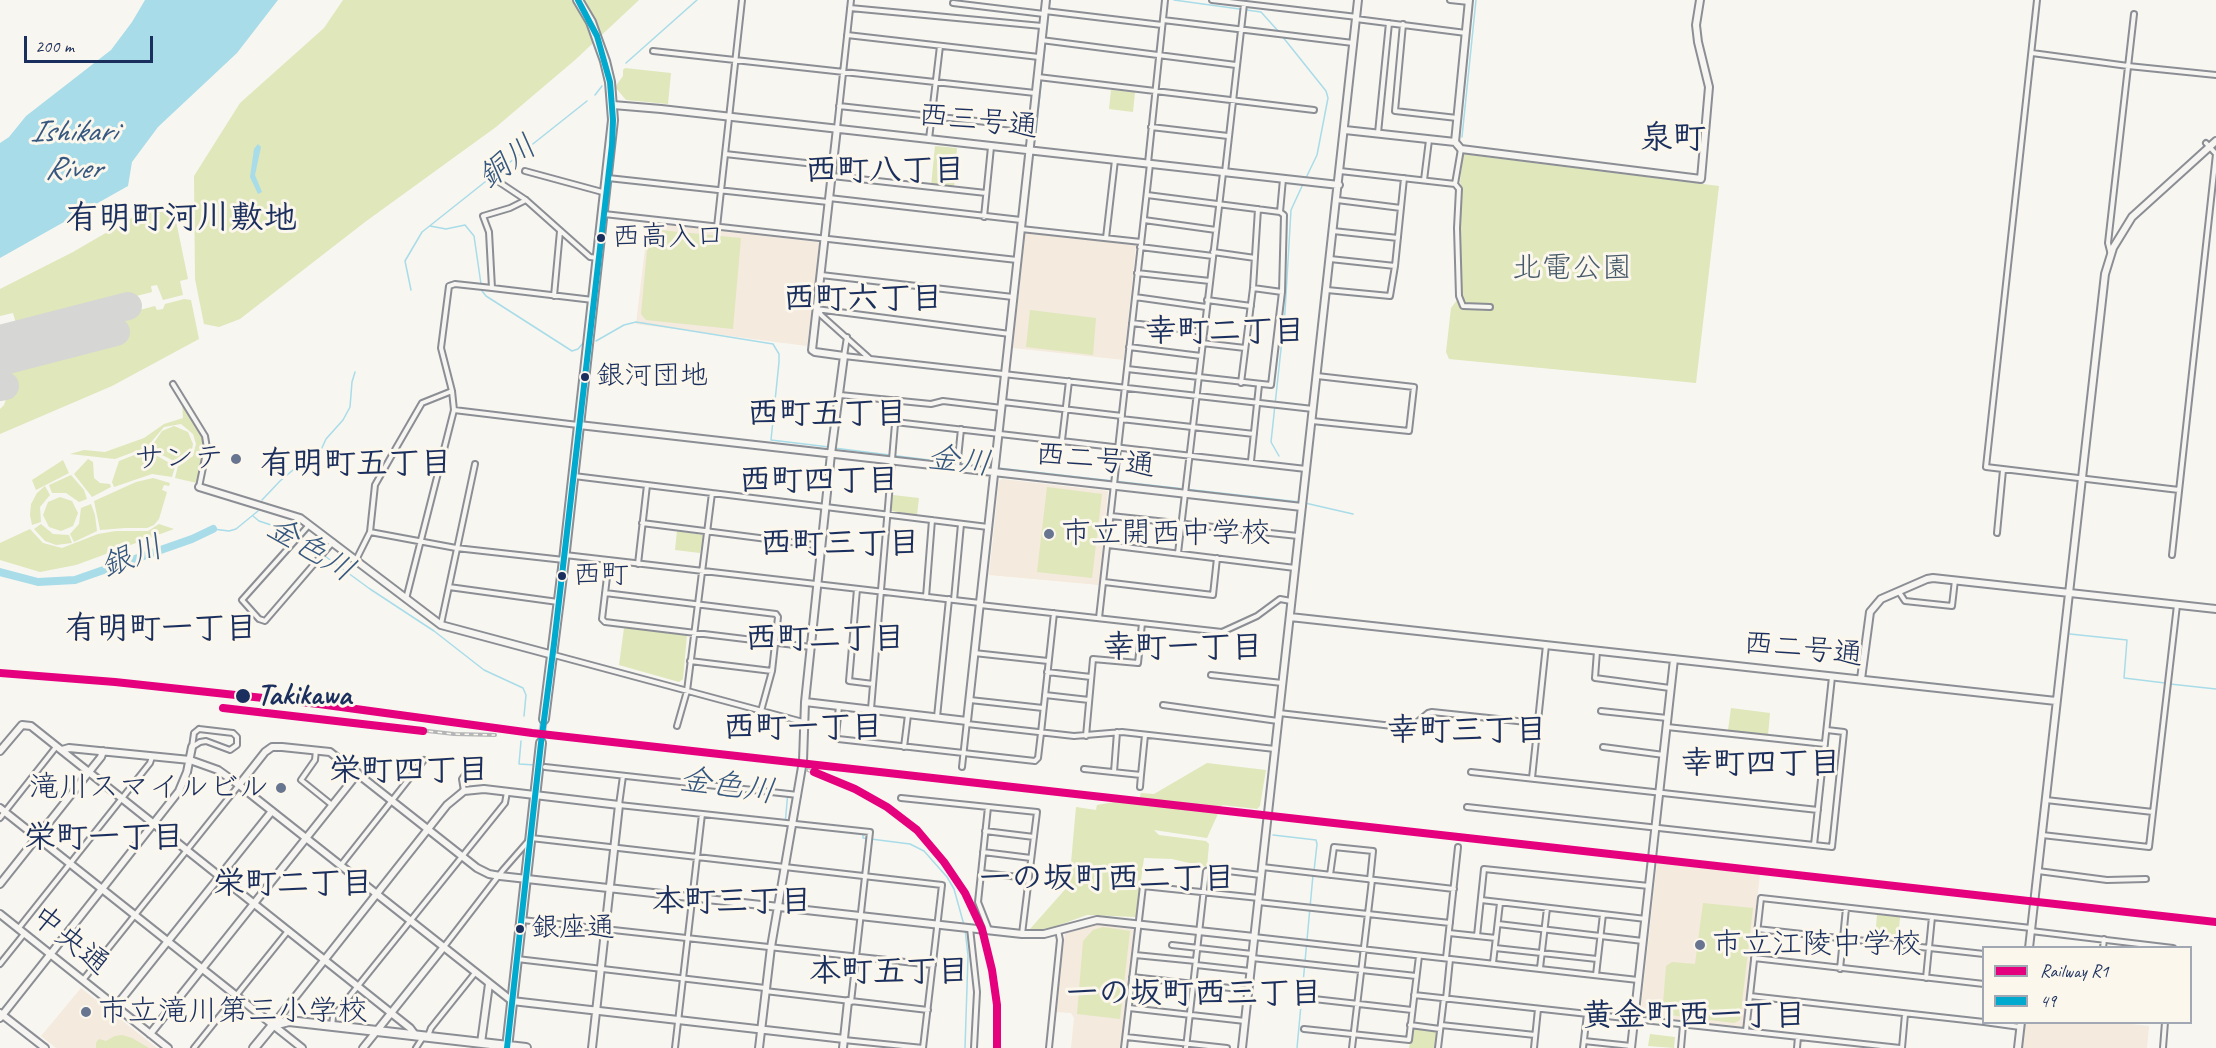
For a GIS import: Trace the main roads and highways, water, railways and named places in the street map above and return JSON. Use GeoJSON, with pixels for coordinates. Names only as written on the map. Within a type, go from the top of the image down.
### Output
{"type":"FeatureCollection","features":[{"type":"Feature","properties":{"kind":"highway"},"geometry":{"type":"LineString","coordinates":[[544,718],[612,145],[613,105],[610,82],[591,22],[578,0]]}},
{"type":"Feature","properties":{"kind":"highway"},"geometry":{"type":"LineString","coordinates":[[507,1047],[541,742]]}},
{"type":"Feature","properties":{"kind":"highway"},"geometry":{"type":"LineString","coordinates":[[254,1048],[273,1025],[289,1022],[422,1036],[469,1045],[481,1043],[526,1048]]}},
{"type":"Feature","properties":{"kind":"water","name":"Ishikari River"},"geometry":{"type":"Polygon","coordinates":[[[145,0],[278,0],[237,53],[158,127],[132,162],[128,186],[0,258],[0,143],[9,137],[26,116],[111,50],[145,0]]]}},
{"type":"Feature","properties":{"kind":"water"},"geometry":{"type":"Polygon","coordinates":[[[258,144],[261,147],[255,175],[262,192],[258,194],[250,177],[254,149],[258,144]]]}},
{"type":"Feature","properties":{"kind":"waterway","name":"銅川"},"geometry":{"type":"LineString","coordinates":[[626,63],[697,0]]}},
{"type":"Feature","properties":{"kind":"waterway"},"geometry":{"type":"LineString","coordinates":[[1035,141],[1050,0]]}},
{"type":"Feature","properties":{"kind":"waterway"},"geometry":{"type":"LineString","coordinates":[[1174,0],[1261,12],[1279,32]]}},
{"type":"Feature","properties":{"kind":"waterway"},"geometry":{"type":"LineString","coordinates":[[1462,137],[1476,0]]}},
{"type":"Feature","properties":{"kind":"waterway"},"geometry":{"type":"LineString","coordinates":[[1282,36],[1326,91],[1328,98],[1317,155],[1305,180]]}},
{"type":"Feature","properties":{"kind":"waterway","name":"銅川"},"geometry":{"type":"LineString","coordinates":[[595,95],[602,86]]}},
{"type":"Feature","properties":{"kind":"waterway","name":"銅川"},"geometry":{"type":"LineString","coordinates":[[411,290],[405,261],[422,232],[587,101]]}},
{"type":"Feature","properties":{"kind":"waterway"},"geometry":{"type":"LineString","coordinates":[[1279,456],[1271,442],[1285,312],[1291,210],[1303,184]]}},
{"type":"Feature","properties":{"kind":"waterway","name":"金川"},"geometry":{"type":"LineString","coordinates":[[430,226],[446,229],[465,225],[474,236],[482,291],[486,296],[572,351],[578,349],[583,343]]}},
{"type":"Feature","properties":{"kind":"waterway","name":"金川"},"geometry":{"type":"LineString","coordinates":[[596,341],[624,325],[636,322],[773,344],[779,354],[779,362],[771,440],[829,447]]}},
{"type":"Feature","properties":{"kind":"waterway","name":"銀川"},"geometry":{"type":"LineString","coordinates":[[262,500],[293,470],[314,465],[326,439],[343,420],[350,407],[355,372]]}},
{"type":"Feature","properties":{"kind":"waterway","name":"金川"},"geometry":{"type":"LineString","coordinates":[[834,448],[993,468]]}},
{"type":"Feature","properties":{"kind":"waterway","name":"金川"},"geometry":{"type":"LineString","coordinates":[[998,468],[1300,502]]}},
{"type":"Feature","properties":{"kind":"waterway","name":"金川"},"geometry":{"type":"LineString","coordinates":[[1305,503],[1353,514]]}},
{"type":"Feature","properties":{"kind":"waterway","name":"銀川"},"geometry":{"type":"LineString","coordinates":[[213,529],[229,531],[236,529],[258,511]]}},
{"type":"Feature","properties":{"kind":"waterway","name":"金色川"},"geometry":{"type":"LineString","coordinates":[[253,516],[259,521],[292,532],[370,589],[434,631],[484,670],[523,688],[526,695],[524,716]]}},
{"type":"Feature","properties":{"kind":"waterway","name":"銀川"},"geometry":{"type":"LineString","coordinates":[[0,572],[38,582],[75,580],[192,539],[213,529]]}},
{"type":"Feature","properties":{"kind":"waterway"},"geometry":{"type":"LineString","coordinates":[[2070,634],[2127,640],[2124,678],[2165,683]]}},
{"type":"Feature","properties":{"kind":"waterway"},"geometry":{"type":"LineString","coordinates":[[2170,684],[2216,689]]}},
{"type":"Feature","properties":{"kind":"waterway","name":"金色川"},"geometry":{"type":"LineString","coordinates":[[521,741],[519,764],[535,765]]}},
{"type":"Feature","properties":{"kind":"waterway","name":"金色川"},"geometry":{"type":"LineString","coordinates":[[668,779],[788,791],[785,825],[790,825]]}},
{"type":"Feature","properties":{"kind":"waterway","name":"金色川"},"geometry":{"type":"LineString","coordinates":[[794,826],[804,827]]}},
{"type":"Feature","properties":{"kind":"waterway","name":"金色川"},"geometry":{"type":"LineString","coordinates":[[863,833],[863,838],[910,844],[924,851],[947,877],[954,889],[964,925]]}},
{"type":"Feature","properties":{"kind":"waterway"},"geometry":{"type":"LineString","coordinates":[[1273,835],[1316,840],[1314,871]]}},
{"type":"Feature","properties":{"kind":"waterway"},"geometry":{"type":"LineString","coordinates":[[1297,1048],[1313,875]]}},
{"type":"Feature","properties":{"kind":"waterway","name":"金色川"},"geometry":{"type":"LineString","coordinates":[[965,929],[968,956],[965,1048]]}},
{"type":"Feature","properties":{"kind":"tunnel"},"geometry":{"type":"LineString","coordinates":[[541,743],[544,719]]}},
{"type":"Feature","properties":{"kind":"railway"},"geometry":{"type":"LineString","coordinates":[[0,673],[115,682],[319,704],[532,733],[1261,815]]}},
{"type":"Feature","properties":{"kind":"railway"},"geometry":{"type":"LineString","coordinates":[[223,708],[454,734],[495,735]]}},
{"type":"Feature","properties":{"kind":"railway"},"geometry":{"type":"LineString","coordinates":[[808,770],[855,789],[887,807],[917,830],[944,862],[965,893],[986,943],[996,989],[997,1048]]}},
{"type":"Feature","properties":{"kind":"railway"},"geometry":{"type":"LineString","coordinates":[[1275,817],[2216,922]]}},
{"type":"Feature","properties":{"kind":"rail line","name":"R1"},"geometry":{"type":"LineString","coordinates":[[0,673],[115,682],[319,704],[532,733],[2216,922]]}},
{"type":"Feature","properties":{"kind":"rail line","name":"R1"},"geometry":{"type":"LineString","coordinates":[[223,708],[423,731]]}},
{"type":"Feature","properties":{"kind":"rail line","name":"R1"},"geometry":{"type":"LineString","coordinates":[[814,772],[855,789],[887,807],[917,830],[944,862],[965,893],[982,929],[992,970],[997,1005],[997,1048]]}},
{"type":"Feature","properties":{"kind":"place","name":"西高入口"},"geometry":{"type":"Point","coordinates":[601,238]}},
{"type":"Feature","properties":{"kind":"place","name":"銀河団地"},"geometry":{"type":"Point","coordinates":[585,377]}},
{"type":"Feature","properties":{"kind":"place","name":"サンテ"},"geometry":{"type":"Point","coordinates":[236,459]}},
{"type":"Feature","properties":{"kind":"place","name":"市立開西中学校"},"geometry":{"type":"Point","coordinates":[1049,534]}},
{"type":"Feature","properties":{"kind":"place","name":"西町"},"geometry":{"type":"Point","coordinates":[562,576]}},
{"type":"Feature","properties":{"kind":"place","name":"Takikawa"},"geometry":{"type":"Point","coordinates":[243,696]}},
{"type":"Feature","properties":{"kind":"place","name":"滝川スマイルビル"},"geometry":{"type":"Point","coordinates":[281,788]}},
{"type":"Feature","properties":{"kind":"place","name":"銀座通"},"geometry":{"type":"Point","coordinates":[520,929]}},
{"type":"Feature","properties":{"kind":"place","name":"市立江陵中学校"},"geometry":{"type":"Point","coordinates":[1700,945]}},
{"type":"Feature","properties":{"kind":"place","name":"市立滝川第三小学校"},"geometry":{"type":"Point","coordinates":[86,1012]}},
{"type":"Feature","properties":{"kind":"district","name":"泉町"},"geometry":{"type":"Point","coordinates":[1673,139]}},
{"type":"Feature","properties":{"kind":"district","name":"西町八丁目"},"geometry":{"type":"Point","coordinates":[885,172]}},
{"type":"Feature","properties":{"kind":"district","name":"有明町河川敷地"},"geometry":{"type":"Point","coordinates":[181,219]}},
{"type":"Feature","properties":{"kind":"district","name":"西町六丁目"},"geometry":{"type":"Point","coordinates":[863,300]}},
{"type":"Feature","properties":{"kind":"district","name":"幸町二丁目"},"geometry":{"type":"Point","coordinates":[1225,333]}},
{"type":"Feature","properties":{"kind":"district","name":"西町五丁目"},"geometry":{"type":"Point","coordinates":[827,415]}},
{"type":"Feature","properties":{"kind":"district","name":"有明町五丁目"},"geometry":{"type":"Point","coordinates":[356,465]}},
{"type":"Feature","properties":{"kind":"district","name":"西町四丁目"},"geometry":{"type":"Point","coordinates":[819,482]}},
{"type":"Feature","properties":{"kind":"district","name":"西町三丁目"},"geometry":{"type":"Point","coordinates":[840,545]}},
{"type":"Feature","properties":{"kind":"district","name":"有明町一丁目"},"geometry":{"type":"Point","coordinates":[161,630]}},
{"type":"Feature","properties":{"kind":"district","name":"西町二丁目"},"geometry":{"type":"Point","coordinates":[825,640]}},
{"type":"Feature","properties":{"kind":"district","name":"幸町一丁目"},"geometry":{"type":"Point","coordinates":[1183,649]}},
{"type":"Feature","properties":{"kind":"district","name":"西町一丁目"},"geometry":{"type":"Point","coordinates":[803,729]}},
{"type":"Feature","properties":{"kind":"district","name":"幸町三丁目"},"geometry":{"type":"Point","coordinates":[1467,732]}},
{"type":"Feature","properties":{"kind":"district","name":"幸町四丁目"},"geometry":{"type":"Point","coordinates":[1761,765]}},
{"type":"Feature","properties":{"kind":"district","name":"栄町四丁目"},"geometry":{"type":"Point","coordinates":[409,772]}},
{"type":"Feature","properties":{"kind":"district","name":"栄町一丁目"},"geometry":{"type":"Point","coordinates":[104,839]}},
{"type":"Feature","properties":{"kind":"district","name":"一の坂町西二丁目"},"geometry":{"type":"Point","coordinates":[1107,880]}},
{"type":"Feature","properties":{"kind":"district","name":"栄町二丁目"},"geometry":{"type":"Point","coordinates":[293,885]}},
{"type":"Feature","properties":{"kind":"district","name":"本町三丁目"},"geometry":{"type":"Point","coordinates":[732,903]}},
{"type":"Feature","properties":{"kind":"district","name":"本町五丁目"},"geometry":{"type":"Point","coordinates":[889,973]}},
{"type":"Feature","properties":{"kind":"district","name":"一の坂町西三丁目"},"geometry":{"type":"Point","coordinates":[1194,995]}},
{"type":"Feature","properties":{"kind":"district","name":"黄金町西一丁目"},"geometry":{"type":"Point","coordinates":[1694,1017]}},
{"type":"Feature","properties":{"kind":"park label","name":"北電公園"},"geometry":{"type":"Point","coordinates":[1572,269]}}]}
